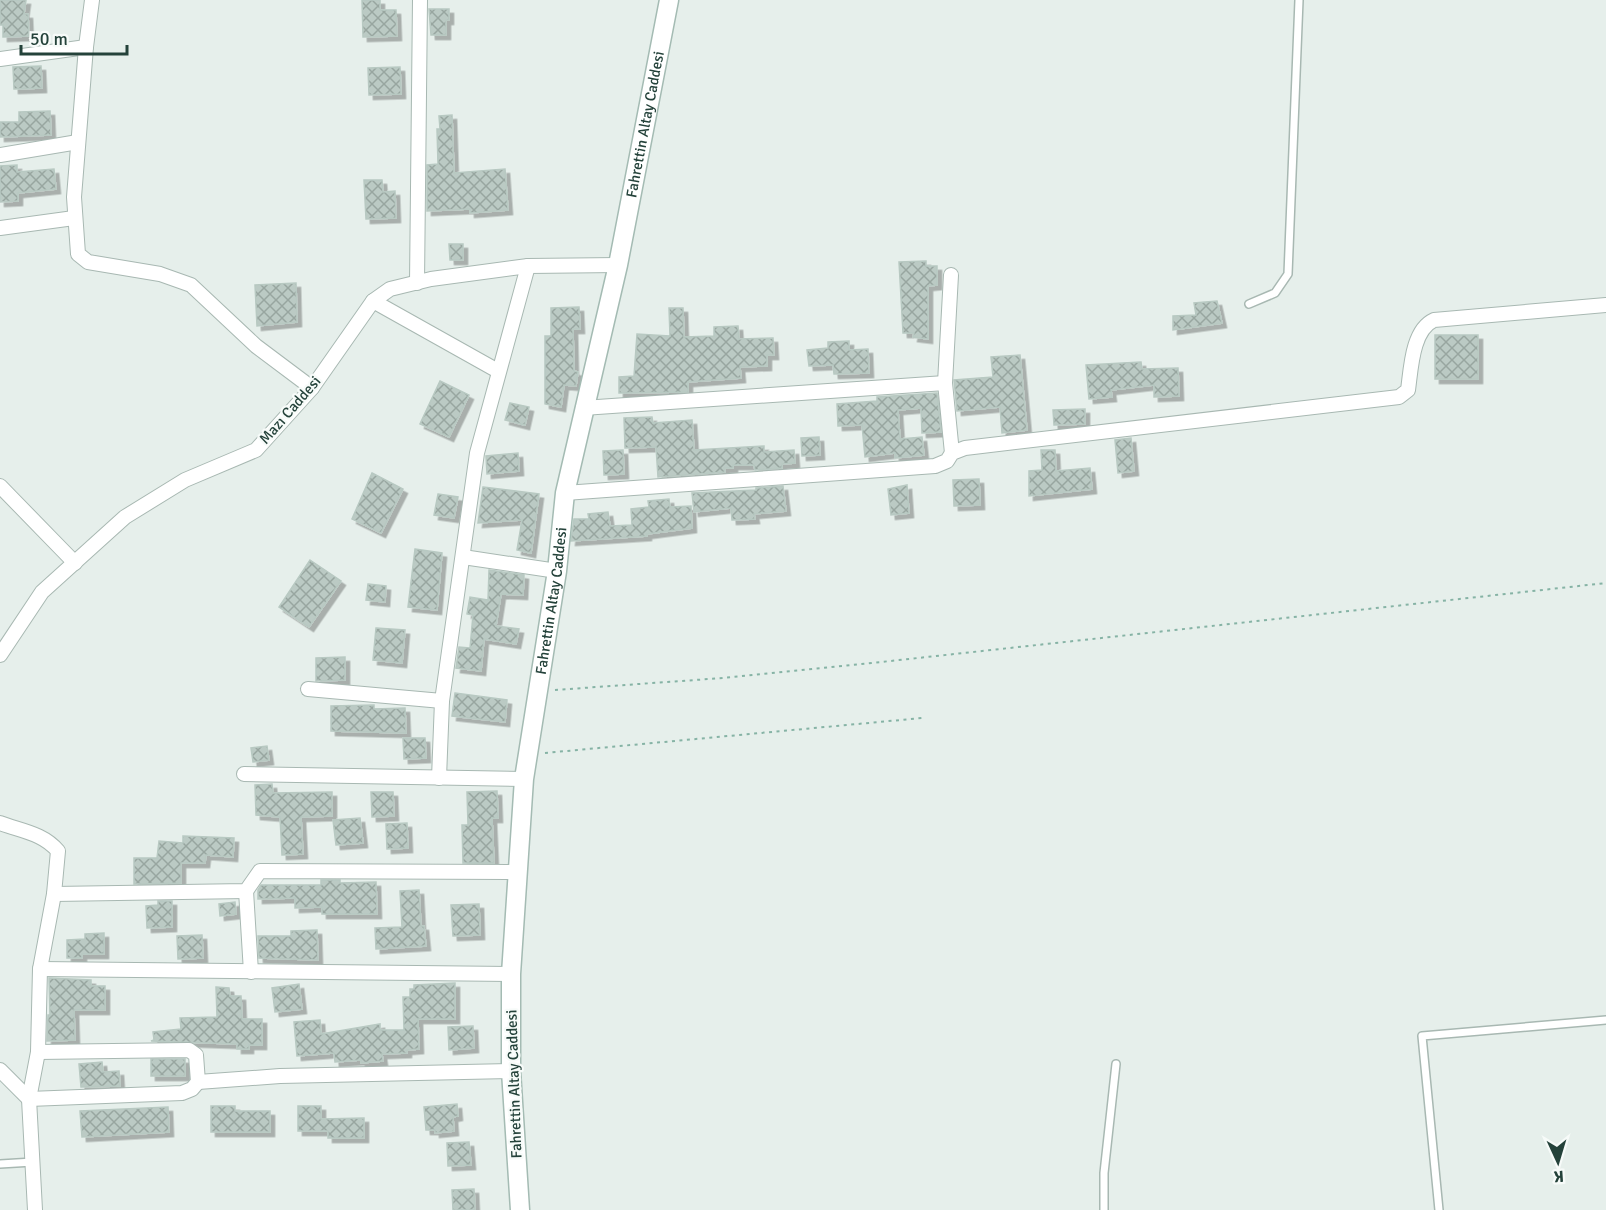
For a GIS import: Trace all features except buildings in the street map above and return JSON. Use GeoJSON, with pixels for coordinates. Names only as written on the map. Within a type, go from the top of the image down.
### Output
{"type":"FeatureCollection","features":[{"type":"Feature","properties":{"kind":"street"},"geometry":{"type":"LineString","coordinates":[[92,0],[78,142],[74,218],[78,254],[88,262],[160,274],[191,285],[256,346],[312,388]]}},
{"type":"Feature","properties":{"kind":"street"},"geometry":{"type":"LineString","coordinates":[[417,283],[420,0]]}},
{"type":"Feature","properties":{"kind":"street","name":"Fahrettin Altay Caddesi"},"geometry":{"type":"LineString","coordinates":[[520,1210],[512,1071],[511,974],[524,779],[557,571],[565,493],[618,265],[669,0]]}},
{"type":"Feature","properties":{"kind":"street"},"geometry":{"type":"LineString","coordinates":[[0,59],[86,47]]}},
{"type":"Feature","properties":{"kind":"street"},"geometry":{"type":"LineString","coordinates":[[0,155],[78,142]]}},
{"type":"Feature","properties":{"kind":"street"},"geometry":{"type":"LineString","coordinates":[[0,228],[74,218]]}},
{"type":"Feature","properties":{"kind":"street","name":"Mazı Caddesi"},"geometry":{"type":"LineString","coordinates":[[0,655],[42,592],[125,517],[185,480],[256,450],[312,388],[373,301],[390,289],[528,266],[618,265]]}},
{"type":"Feature","properties":{"kind":"street"},"geometry":{"type":"LineString","coordinates":[[439,778],[442,702],[477,453],[528,266]]}},
{"type":"Feature","properties":{"kind":"street"},"geometry":{"type":"LineString","coordinates":[[565,493],[935,466],[947,462],[952,453],[945,383],[951,275]]}},
{"type":"Feature","properties":{"kind":"street"},"geometry":{"type":"LineString","coordinates":[[373,301],[498,371]]}},
{"type":"Feature","properties":{"kind":"street"},"geometry":{"type":"LineString","coordinates":[[952,453],[965,448],[1399,397],[1408,390],[1419,336],[1426,324],[1434,320],[1606,305]]}},
{"type":"Feature","properties":{"kind":"street"},"geometry":{"type":"LineString","coordinates":[[583,408],[945,383]]}},
{"type":"Feature","properties":{"kind":"street"},"geometry":{"type":"LineString","coordinates":[[0,486],[75,563]]}},
{"type":"Feature","properties":{"kind":"street"},"geometry":{"type":"LineString","coordinates":[[463,557],[557,571]]}},
{"type":"Feature","properties":{"kind":"street"},"geometry":{"type":"LineString","coordinates":[[308,689],[442,702]]}},
{"type":"Feature","properties":{"kind":"street"},"geometry":{"type":"LineString","coordinates":[[243,774],[524,779]]}},
{"type":"Feature","properties":{"kind":"street"},"geometry":{"type":"LineString","coordinates":[[0,823],[40,836],[58,851],[54,894],[40,969],[38,1052],[29,1099],[35,1210]]}},
{"type":"Feature","properties":{"kind":"street"},"geometry":{"type":"LineString","coordinates":[[251,972],[246,891],[260,871],[516,872]]}},
{"type":"Feature","properties":{"kind":"street"},"geometry":{"type":"LineString","coordinates":[[54,894],[246,891]]}},
{"type":"Feature","properties":{"kind":"street"},"geometry":{"type":"LineString","coordinates":[[40,969],[511,974]]}},
{"type":"Feature","properties":{"kind":"street"},"geometry":{"type":"LineString","coordinates":[[38,1052],[189,1050],[195,1055],[198,1082]]}},
{"type":"Feature","properties":{"kind":"street"},"geometry":{"type":"LineString","coordinates":[[0,1070],[29,1099],[182,1093],[192,1089],[198,1082],[280,1076],[512,1071]]}},
{"type":"Feature","properties":{"kind":"lane"},"geometry":{"type":"LineString","coordinates":[[1249,304],[1275,293],[1288,274],[1299,0]]}},
{"type":"Feature","properties":{"kind":"lane"},"geometry":{"type":"LineString","coordinates":[[1439,1210],[1422,1036],[1606,1020]]}},
{"type":"Feature","properties":{"kind":"lane"},"geometry":{"type":"LineString","coordinates":[[1104,1210],[1104,1173],[1116,1064]]}},
{"type":"Feature","properties":{"kind":"lane"},"geometry":{"type":"LineString","coordinates":[[0,1164],[33,1162]]}},
{"type":"Feature","properties":{"kind":"path"},"geometry":{"type":"LineString","coordinates":[[537,692],[870,664],[1606,583]]}},
{"type":"Feature","properties":{"kind":"path"},"geometry":{"type":"LineString","coordinates":[[528,753],[563,753],[922,718]]}}]}
